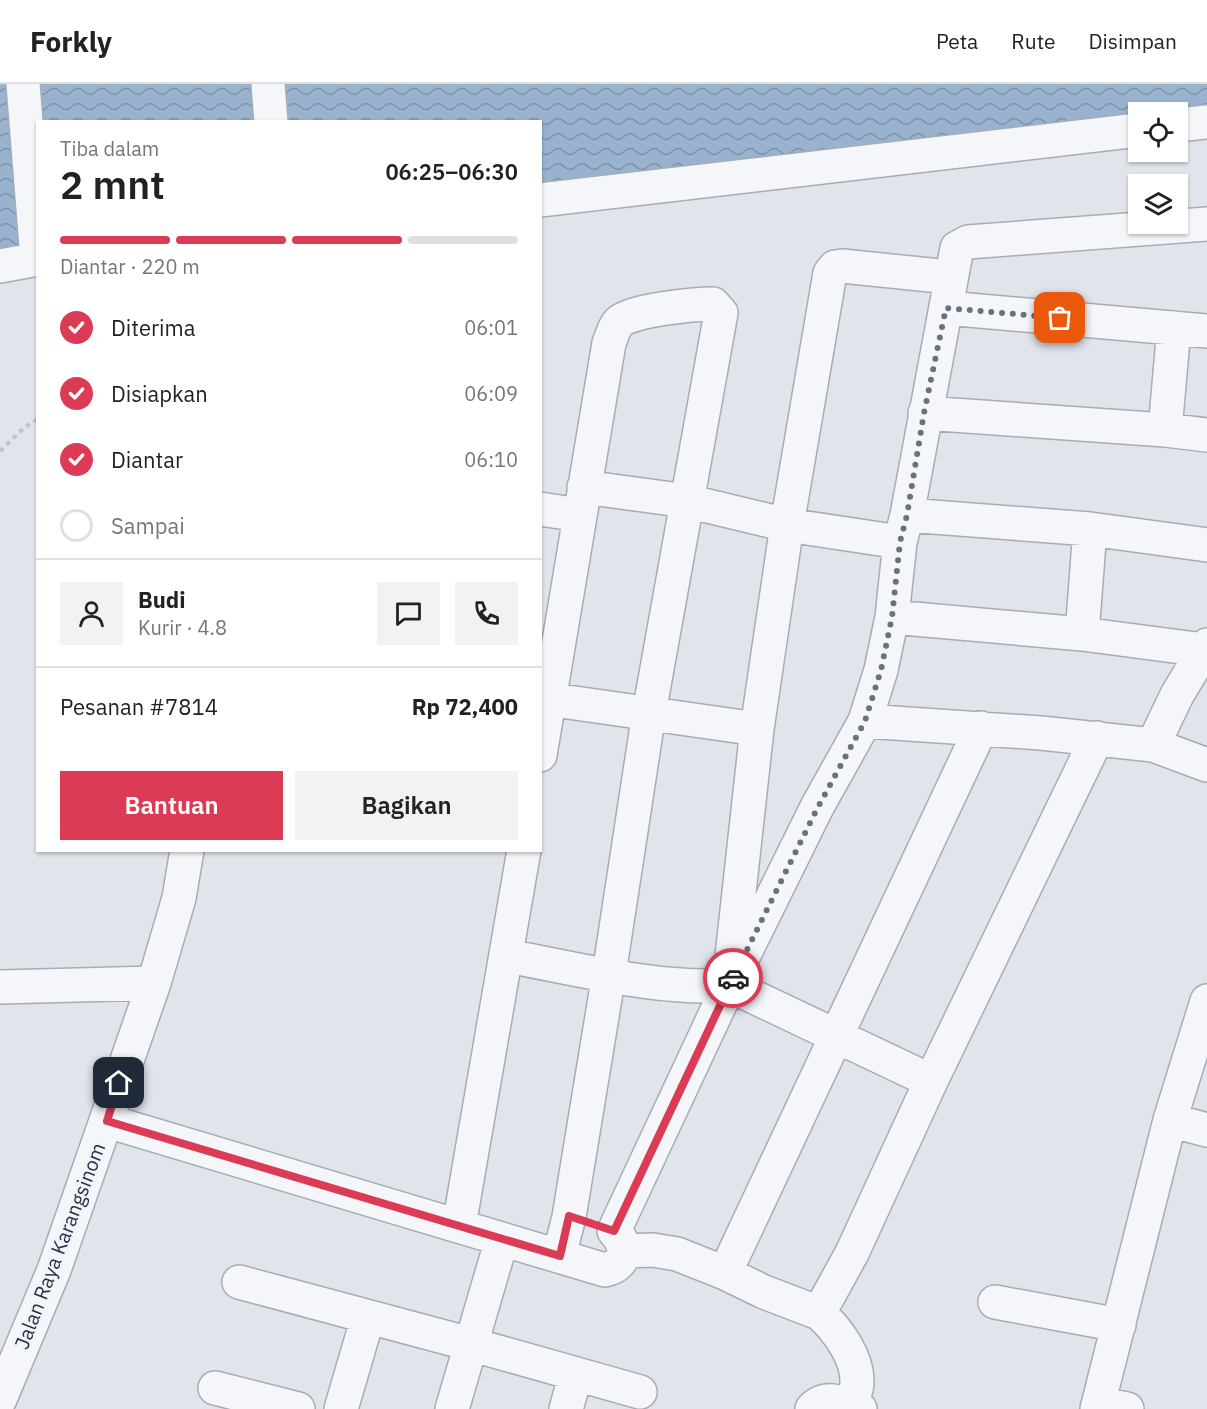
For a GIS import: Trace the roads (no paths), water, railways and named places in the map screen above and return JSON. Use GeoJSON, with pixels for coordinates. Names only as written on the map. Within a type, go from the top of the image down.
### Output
{"type":"FeatureCollection","features":[{"type":"Feature","properties":{"kind":"street"},"geometry":{"type":"LineString","coordinates":[[23,84],[36,242]]}},
{"type":"Feature","properties":{"kind":"street"},"geometry":{"type":"LineString","coordinates":[[268,84],[271,120]]}},
{"type":"Feature","properties":{"kind":"street"},"geometry":{"type":"LineString","coordinates":[[1188,124],[1207,122]]}},
{"type":"Feature","properties":{"kind":"street"},"geometry":{"type":"LineString","coordinates":[[542,200],[1128,131]]}},
{"type":"Feature","properties":{"kind":"street"},"geometry":{"type":"LineString","coordinates":[[107,1121],[605,1270],[614,1268],[620,1263],[619,1241],[729,985],[818,807],[865,721],[881,670],[892,617],[903,528],[957,248],[968,242],[1207,224]]}},
{"type":"Feature","properties":{"kind":"street"},"geometry":{"type":"LineString","coordinates":[[0,266],[36,254]]}},
{"type":"Feature","properties":{"kind":"street"},"geometry":{"type":"LineString","coordinates":[[729,985],[757,729],[787,525],[831,270],[842,266],[948,292],[1174,328],[1207,331]]}},
{"type":"Feature","properties":{"kind":"street"},"geometry":{"type":"LineString","coordinates":[[542,733],[545,699],[609,343],[618,323],[638,312],[713,304],[721,313],[649,713],[609,974],[569,1216],[560,1256]]}},
{"type":"Feature","properties":{"kind":"street"},"geometry":{"type":"LineString","coordinates":[[1165,430],[1174,328]]}},
{"type":"Feature","properties":{"kind":"street"},"geometry":{"type":"LineString","coordinates":[[924,413],[1207,435]]}},
{"type":"Feature","properties":{"kind":"street"},"geometry":{"type":"LineString","coordinates":[[542,509],[582,501],[687,501],[787,525],[1089,529],[1207,545]]}},
{"type":"Feature","properties":{"kind":"street"},"geometry":{"type":"LineString","coordinates":[[1082,634],[1089,529]]}},
{"type":"Feature","properties":{"kind":"street"},"geometry":{"type":"LineString","coordinates":[[892,617],[1082,634],[1205,648],[1177,695],[1153,745]]}},
{"type":"Feature","properties":{"kind":"street"},"geometry":{"type":"LineString","coordinates":[[545,699],[757,729]]}},
{"type":"Feature","properties":{"kind":"street"},"geometry":{"type":"LineString","coordinates":[[865,721],[981,728],[1153,745],[1207,765]]}},
{"type":"Feature","properties":{"kind":"street"},"geometry":{"type":"LineString","coordinates":[[725,1273],[981,728]]}},
{"type":"Feature","properties":{"kind":"street"},"geometry":{"type":"LineString","coordinates":[[819,1313],[852,1253],[931,1081],[1097,738]]}},
{"type":"Feature","properties":{"kind":"street","name":"Jalan Raya Karangsinom"},"geometry":{"type":"LineString","coordinates":[[0,1399],[54,1270],[107,1121],[154,983],[179,898],[188,852]]}},
{"type":"Feature","properties":{"kind":"street"},"geometry":{"type":"LineString","coordinates":[[459,1226],[524,852]]}},
{"type":"Feature","properties":{"kind":"street"},"geometry":{"type":"LineString","coordinates":[[506,956],[635,980],[708,987],[729,985],[931,1081]]}},
{"type":"Feature","properties":{"kind":"street"},"geometry":{"type":"LineString","coordinates":[[0,987],[154,983]]}},
{"type":"Feature","properties":{"kind":"street"},"geometry":{"type":"LineString","coordinates":[[1108,1407],[1119,1325],[1170,1120],[1207,1001]]}},
{"type":"Feature","properties":{"kind":"street"},"geometry":{"type":"LineString","coordinates":[[1170,1120],[1207,1130]]}},
{"type":"Feature","properties":{"kind":"street"},"geometry":{"type":"LineString","coordinates":[[569,1216],[619,1241],[677,1254],[819,1313],[831,1324],[855,1367],[855,1407],[836,1400],[824,1400],[812,1409]]}},
{"type":"Feature","properties":{"kind":"street"},"geometry":{"type":"LineString","coordinates":[[452,1409],[502,1239]]}},
{"type":"Feature","properties":{"kind":"street"},"geometry":{"type":"LineString","coordinates":[[239,1282],[640,1392]]}},
{"type":"Feature","properties":{"kind":"street"},"geometry":{"type":"LineString","coordinates":[[995,1302],[1119,1325]]}},
{"type":"Feature","properties":{"kind":"street"},"geometry":{"type":"LineString","coordinates":[[341,1409],[368,1317]]}},
{"type":"Feature","properties":{"kind":"street"},"geometry":{"type":"LineString","coordinates":[[566,1409],[576,1374]]}},
{"type":"Feature","properties":{"kind":"street"},"geometry":{"type":"LineString","coordinates":[[215,1388],[298,1409]]}},
{"type":"Feature","properties":{"kind":"water"},"geometry":{"type":"Polygon","coordinates":[[[0,84],[1207,84],[1207,122],[1188,115],[1188,102],[1128,102],[1128,131],[542,200],[542,120],[36,120],[36,259],[0,266],[0,84]]]}}]}
